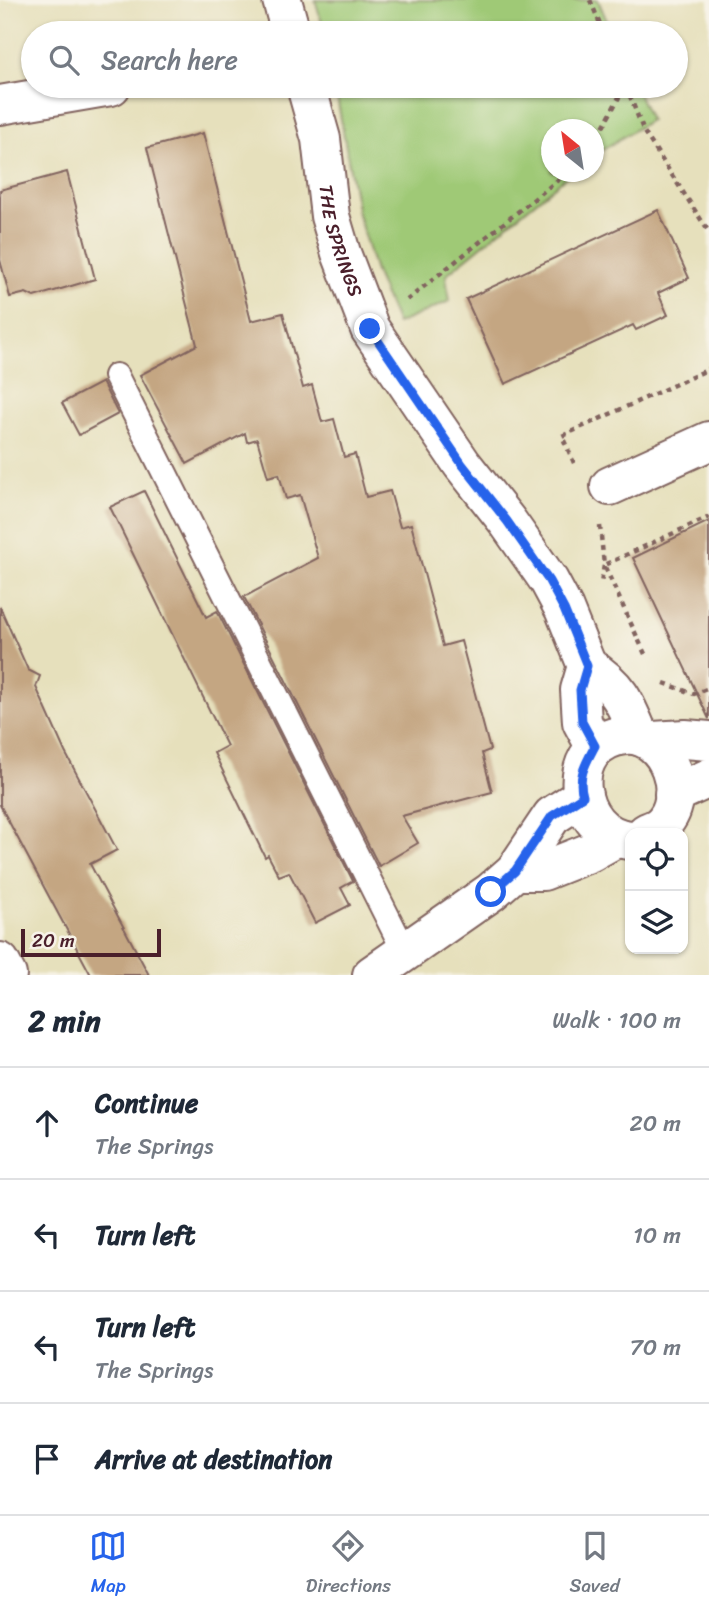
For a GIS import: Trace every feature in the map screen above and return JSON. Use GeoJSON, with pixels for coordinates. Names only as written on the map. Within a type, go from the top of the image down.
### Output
{"type":"FeatureCollection","features":[{"type":"Feature","properties":{"kind":"street"},"geometry":{"type":"LineString","coordinates":[[282,0],[288,21]]}},
{"type":"Feature","properties":{"kind":"street"},"geometry":{"type":"LineString","coordinates":[[0,105],[41,98]]}},
{"type":"Feature","properties":{"kind":"street","name":"THE SPRINGS"},"geometry":{"type":"LineString","coordinates":[[309,98],[321,139],[330,216],[370,329],[462,464],[549,581],[564,609],[587,666],[606,678],[625,703],[646,739]]}},
{"type":"Feature","properties":{"kind":"street"},"geometry":{"type":"LineString","coordinates":[[610,486],[709,441]]}},
{"type":"Feature","properties":{"kind":"street"},"geometry":{"type":"LineString","coordinates":[[587,666],[580,690],[582,722],[595,746]]}},
{"type":"Feature","properties":{"kind":"street"},"geometry":{"type":"LineString","coordinates":[[625,835],[600,828],[591,817],[583,796],[580,787],[581,773],[595,746],[626,735],[646,739],[709,741]]}},
{"type":"Feature","properties":{"kind":"street"},"geometry":{"type":"LineString","coordinates":[[646,739],[663,753],[673,779],[674,794],[668,815],[660,826],[655,828]]}},
{"type":"Feature","properties":{"kind":"street"},"geometry":{"type":"LineString","coordinates":[[674,794],[709,778]]}},
{"type":"Feature","properties":{"kind":"street"},"geometry":{"type":"LineString","coordinates":[[372,975],[491,892],[515,871],[552,816],[583,796]]}},
{"type":"Feature","properties":{"kind":"street"},"geometry":{"type":"LineString","coordinates":[[515,871],[544,871],[625,839]]}},
{"type":"Feature","properties":{"kind":"street"},"geometry":{"type":"LineString","coordinates":[[0,962],[7,975]]}},
{"type":"Feature","properties":{"kind":"lane"},"geometry":{"type":"LineString","coordinates":[[116,376],[405,953]]}},
{"type":"Feature","properties":{"kind":"path"},"geometry":{"type":"LineString","coordinates":[[590,0],[599,21]]}},
{"type":"Feature","properties":{"kind":"path"},"geometry":{"type":"LineString","coordinates":[[604,124],[618,98]]}},
{"type":"Feature","properties":{"kind":"path"},"geometry":{"type":"LineString","coordinates":[[630,98],[644,132],[709,232]]}},
{"type":"Feature","properties":{"kind":"path"},"geometry":{"type":"LineString","coordinates":[[370,329],[555,182]]}},
{"type":"Feature","properties":{"kind":"path"},"geometry":{"type":"LineString","coordinates":[[646,657],[604,565],[709,517]]}},
{"type":"Feature","properties":{"kind":"path"},"geometry":{"type":"LineString","coordinates":[[657,680],[694,694],[709,688]]}},
{"type":"Feature","properties":{"kind":"green space"},"geometry":{"type":"Polygon","coordinates":[[[315,0],[598,0],[607,21],[321,21],[315,0]]]}},
{"type":"Feature","properties":{"kind":"green space"},"geometry":{"type":"Polygon","coordinates":[[[337,98],[640,98],[650,120],[604,149],[604,119],[541,119],[541,182],[560,182],[448,273],[446,279],[450,301],[397,324],[375,272],[358,214],[337,98]]]}},
{"type":"Feature","properties":{"kind":"building"},"geometry":{"type":"Polygon","coordinates":[[[203,133],[251,321],[283,313],[303,388],[312,385],[322,422],[334,419],[344,457],[355,454],[366,497],[390,491],[400,527],[411,524],[443,646],[461,641],[490,750],[482,753],[492,792],[402,816],[418,843],[379,866],[244,597],[318,558],[300,495],[286,499],[279,474],[268,477],[257,439],[247,442],[245,433],[187,464],[140,375],[197,345],[147,148],[203,133]]]}},
{"type":"Feature","properties":{"kind":"building"},"geometry":{"type":"Polygon","coordinates":[[[67,172],[95,279],[34,297],[26,293],[10,297],[0,260],[0,190],[67,172]]]}},
{"type":"Feature","properties":{"kind":"building"},"geometry":{"type":"Polygon","coordinates":[[[658,210],[689,278],[658,293],[668,315],[636,330],[633,325],[505,384],[466,299],[658,210]]]}},
{"type":"Feature","properties":{"kind":"building"},"geometry":{"type":"Polygon","coordinates":[[[102,382],[118,414],[79,435],[62,403],[102,382]]]}},
{"type":"Feature","properties":{"kind":"building"},"geometry":{"type":"Polygon","coordinates":[[[144,491],[206,617],[217,611],[353,881],[341,888],[350,905],[315,923],[289,872],[279,876],[268,855],[265,857],[214,753],[227,746],[110,507],[144,491]]]}},
{"type":"Feature","properties":{"kind":"building"},"geometry":{"type":"Polygon","coordinates":[[[709,521],[709,719],[633,558],[709,521]]]}},
{"type":"Feature","properties":{"kind":"building"},"geometry":{"type":"Polygon","coordinates":[[[0,607],[28,670],[40,676],[36,687],[65,752],[117,850],[90,864],[149,975],[91,975],[0,805],[0,607]]]}},
{"type":"Feature","properties":{"kind":"route"},"geometry":{"type":"LineString","coordinates":[[370,329],[462,464],[549,581],[564,609],[587,666],[580,690],[582,722],[595,746],[581,773],[580,787],[583,796],[552,816],[515,871],[491,892]]}}]}
